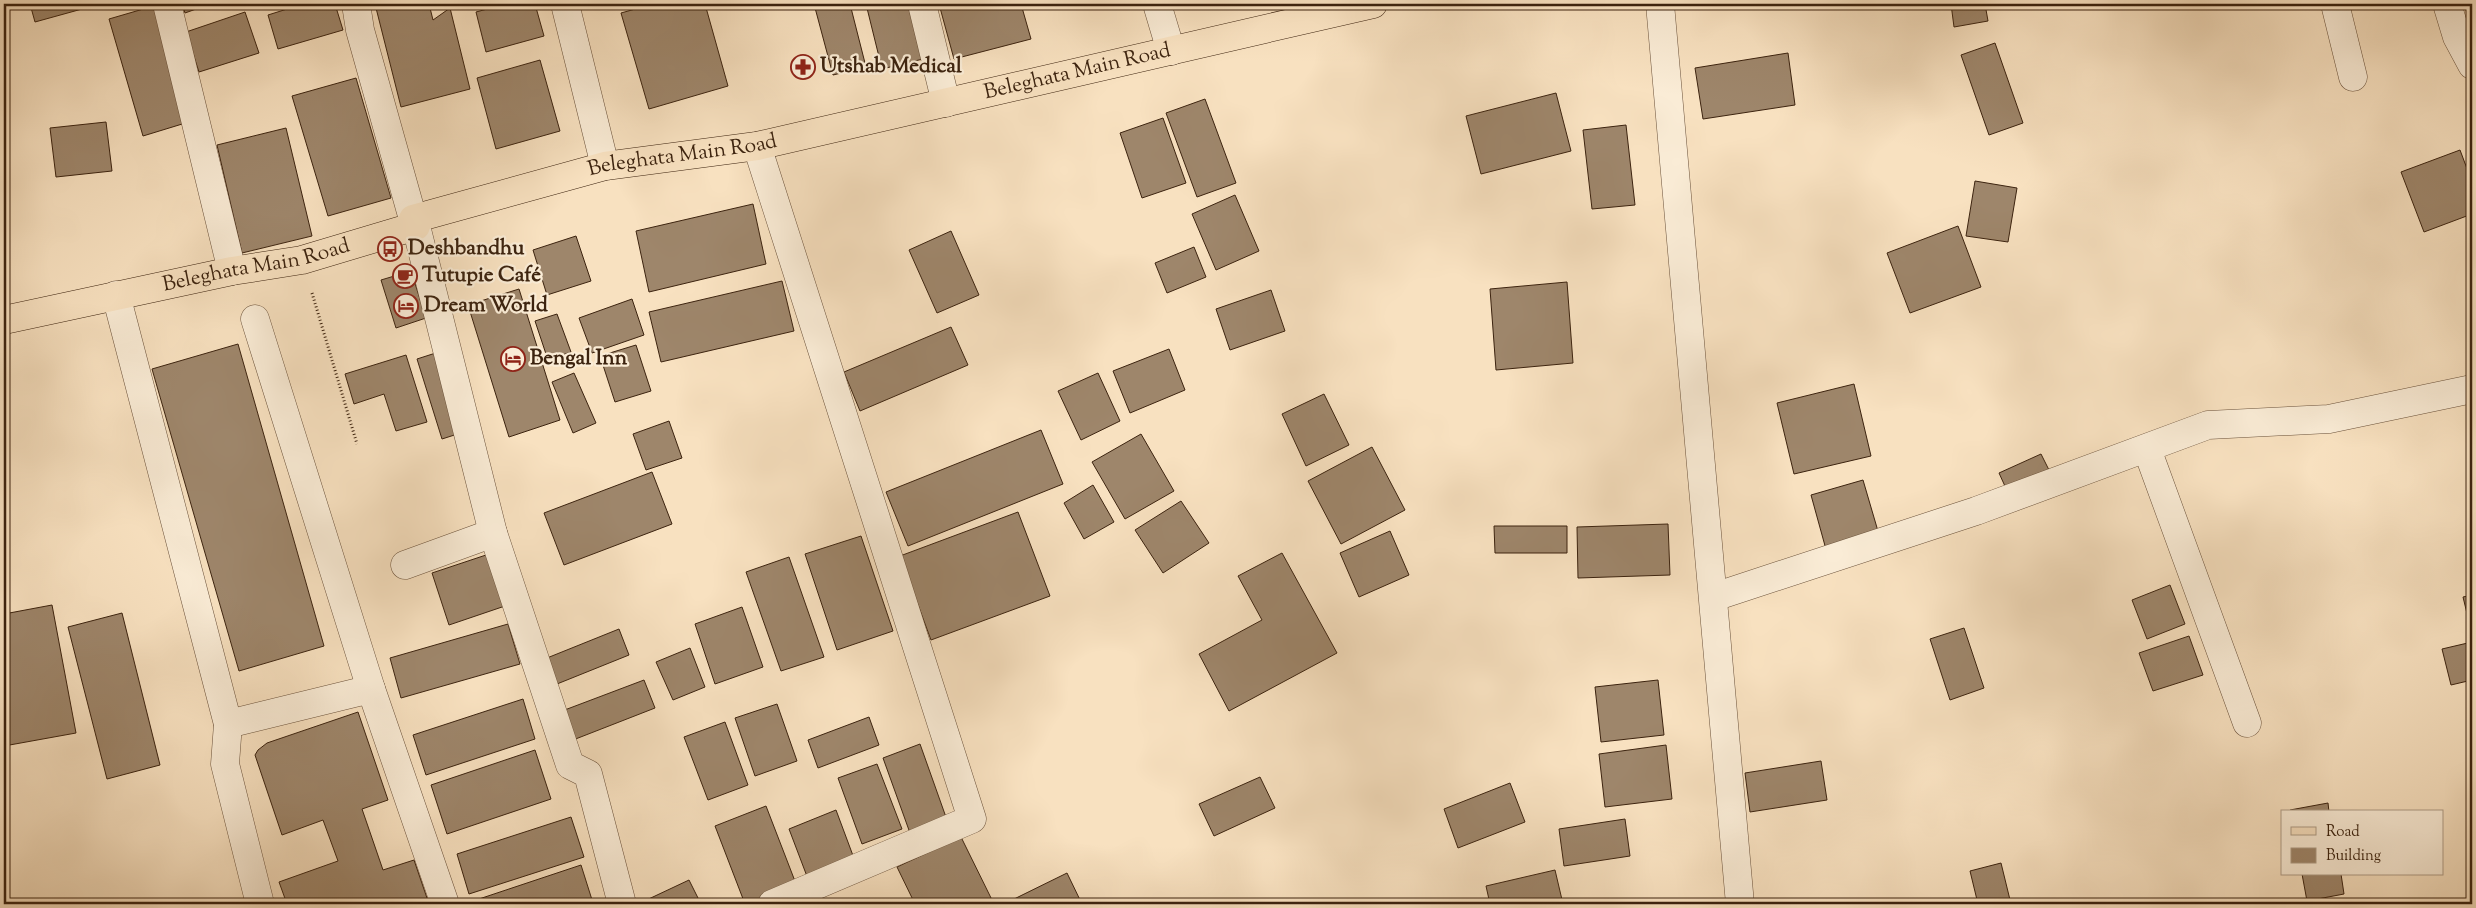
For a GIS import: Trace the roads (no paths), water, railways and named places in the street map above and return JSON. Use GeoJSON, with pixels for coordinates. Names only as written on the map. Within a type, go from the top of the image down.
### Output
{"type":"FeatureCollection","features":[{"type":"Feature","properties":{"kind":"main road","name":"Beleghata Main Road"},"geometry":{"type":"LineString","coordinates":[[4,320],[116,294],[198,280],[232,270],[302,260],[415,222],[605,166],[757,146],[1372,4]]}},
{"type":"Feature","properties":{"kind":"street"},"geometry":{"type":"LineString","coordinates":[[167,4],[232,270]]}},
{"type":"Feature","properties":{"kind":"street"},"geometry":{"type":"LineString","coordinates":[[356,4],[360,30],[415,222],[492,533],[570,765],[588,774],[622,904]]}},
{"type":"Feature","properties":{"kind":"street"},"geometry":{"type":"LineString","coordinates":[[565,4],[605,166]]}},
{"type":"Feature","properties":{"kind":"street"},"geometry":{"type":"LineString","coordinates":[[922,4],[946,103]]}},
{"type":"Feature","properties":{"kind":"street"},"geometry":{"type":"LineString","coordinates":[[1158,4],[1171,51]]}},
{"type":"Feature","properties":{"kind":"street"},"geometry":{"type":"LineString","coordinates":[[1660,4],[1740,904]]}},
{"type":"Feature","properties":{"kind":"street"},"geometry":{"type":"LineString","coordinates":[[2335,4],[2353,77]]}},
{"type":"Feature","properties":{"kind":"street"},"geometry":{"type":"LineString","coordinates":[[2447,4],[2457,37],[2472,65]]}},
{"type":"Feature","properties":{"kind":"street"},"geometry":{"type":"LineString","coordinates":[[757,146],[972,820],[772,904]]}},
{"type":"Feature","properties":{"kind":"street"},"geometry":{"type":"LineString","coordinates":[[116,294],[228,724],[225,764],[260,904]]}},
{"type":"Feature","properties":{"kind":"street"},"geometry":{"type":"LineString","coordinates":[[255,319],[371,689],[445,904]]}},
{"type":"Feature","properties":{"kind":"street"},"geometry":{"type":"LineString","coordinates":[[1714,597],[1976,511],[2208,425],[2329,419],[2472,389]]}},
{"type":"Feature","properties":{"kind":"street"},"geometry":{"type":"LineString","coordinates":[[2147,449],[2248,723]]}},
{"type":"Feature","properties":{"kind":"street"},"geometry":{"type":"LineString","coordinates":[[405,565],[492,533]]}},
{"type":"Feature","properties":{"kind":"street"},"geometry":{"type":"LineString","coordinates":[[228,724],[371,689]]}},
{"type":"Feature","properties":{"kind":"place","name":"Utshab Medical"},"geometry":{"type":"Point","coordinates":[803,67]}},
{"type":"Feature","properties":{"kind":"place","name":"Deshbandhu"},"geometry":{"type":"Point","coordinates":[390,249]}},
{"type":"Feature","properties":{"kind":"place","name":"Tutupie Café"},"geometry":{"type":"Point","coordinates":[405,276]}},
{"type":"Feature","properties":{"kind":"place","name":"Dream World"},"geometry":{"type":"Point","coordinates":[406,306]}},
{"type":"Feature","properties":{"kind":"place","name":"Bengal Inn"},"geometry":{"type":"Point","coordinates":[513,359]}}]}
